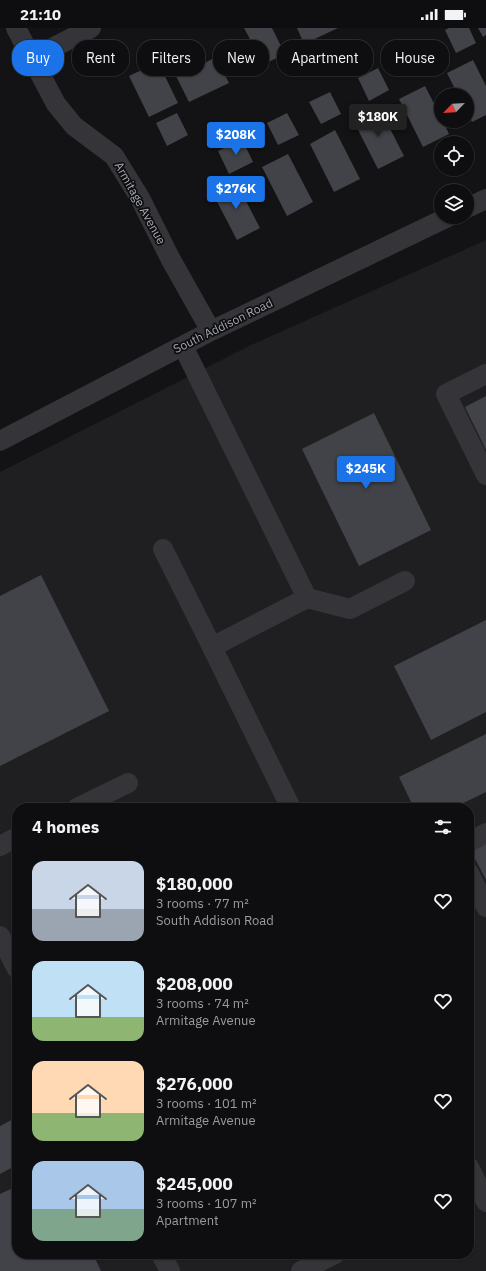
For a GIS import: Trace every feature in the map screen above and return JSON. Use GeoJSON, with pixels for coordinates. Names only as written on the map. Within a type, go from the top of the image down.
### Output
{"type":"FeatureCollection","features":[{"type":"Feature","properties":{"kind":"street","name":"Armitage Avenue"},"geometry":{"type":"LineString","coordinates":[[16,28],[22,40]]}},
{"type":"Feature","properties":{"kind":"street"},"geometry":{"type":"LineString","coordinates":[[64,42],[91,28]]}},
{"type":"Feature","properties":{"kind":"street","name":"Armitage Avenue"},"geometry":{"type":"LineString","coordinates":[[41,76],[56,104],[74,126],[114,156],[140,198],[170,258],[211,331]]}},
{"type":"Feature","properties":{"kind":"street"},"geometry":{"type":"LineString","coordinates":[[474,205],[486,199]]}},
{"type":"Feature","properties":{"kind":"street","name":"South Addison Road"},"geometry":{"type":"LineString","coordinates":[[0,441],[211,331],[434,224]]}},
{"type":"Feature","properties":{"kind":"street"},"geometry":{"type":"LineString","coordinates":[[183,346],[308,598]]}},
{"type":"Feature","properties":{"kind":"street"},"geometry":{"type":"LineString","coordinates":[[486,374],[446,394],[486,475]]}},
{"type":"Feature","properties":{"kind":"street"},"geometry":{"type":"LineString","coordinates":[[163,549],[289,803]]}},
{"type":"Feature","properties":{"kind":"street"},"geometry":{"type":"LineString","coordinates":[[212,648],[308,598],[350,609],[405,581]]}},
{"type":"Feature","properties":{"kind":"street"},"geometry":{"type":"LineString","coordinates":[[87,803],[128,783]]}},
{"type":"Feature","properties":{"kind":"street"},"geometry":{"type":"LineString","coordinates":[[474,839],[486,833]]}},
{"type":"Feature","properties":{"kind":"street"},"geometry":{"type":"LineString","coordinates":[[0,846],[12,840]]}},
{"type":"Feature","properties":{"kind":"street"},"geometry":{"type":"LineString","coordinates":[[474,883],[486,907]]}},
{"type":"Feature","properties":{"kind":"street"},"geometry":{"type":"LineString","coordinates":[[0,936],[12,959]]}},
{"type":"Feature","properties":{"kind":"street"},"geometry":{"type":"LineString","coordinates":[[474,1177],[486,1202]]}},
{"type":"Feature","properties":{"kind":"street"},"geometry":{"type":"LineString","coordinates":[[164,1259],[170,1271]]}},
{"type":"Feature","properties":{"kind":"street"},"geometry":{"type":"LineString","coordinates":[[301,1271],[325,1259]]}},
{"type":"Feature","properties":{"kind":"shaded area"},"geometry":{"type":"Polygon","coordinates":[[[486,240],[486,1271],[0,1271],[0,472],[251,345],[486,240]]]}},
{"type":"Feature","properties":{"kind":"building"},"geometry":{"type":"Polygon","coordinates":[[[244,28],[272,28],[278,40],[277,58],[269,62],[269,40],[248,40],[250,39],[244,28]]]}},
{"type":"Feature","properties":{"kind":"building"},"geometry":{"type":"Polygon","coordinates":[[[297,28],[338,28],[312,40],[302,40],[297,28]]]}},
{"type":"Feature","properties":{"kind":"building"},"geometry":{"type":"Polygon","coordinates":[[[449,28],[469,28],[476,43],[456,53],[445,30],[449,28]]]}},
{"type":"Feature","properties":{"kind":"building"},"geometry":{"type":"Polygon","coordinates":[[[478,28],[486,28],[486,35],[483,37],[478,28]]]}},
{"type":"Feature","properties":{"kind":"building"},"geometry":{"type":"Polygon","coordinates":[[[213,59],[213,76],[226,76],[229,83],[189,102],[176,76],[205,76],[205,63],[213,59]]]}},
{"type":"Feature","properties":{"kind":"building"},"geometry":{"type":"Polygon","coordinates":[[[473,60],[486,86],[486,115],[474,121],[474,88],[454,88],[448,76],[449,72],[473,60]]]}},
{"type":"Feature","properties":{"kind":"building"},"geometry":{"type":"Polygon","coordinates":[[[378,68],[389,90],[369,101],[358,78],[362,76],[373,76],[373,70],[378,68]]]}},
{"type":"Feature","properties":{"kind":"building"},"geometry":{"type":"Polygon","coordinates":[[[137,72],[137,76],[165,76],[178,103],[149,117],[129,76],[137,72]]]}},
{"type":"Feature","properties":{"kind":"building"},"geometry":{"type":"Polygon","coordinates":[[[425,86],[434,103],[434,128],[446,128],[449,134],[445,136],[434,136],[434,142],[423,147],[399,99],[425,86]]]}},
{"type":"Feature","properties":{"kind":"building"},"geometry":{"type":"Polygon","coordinates":[[[330,92],[341,114],[321,124],[309,102],[330,92]]]}},
{"type":"Feature","properties":{"kind":"building"},"geometry":{"type":"Polygon","coordinates":[[[379,107],[404,156],[378,169],[353,120],[379,107]]]}},
{"type":"Feature","properties":{"kind":"building"},"geometry":{"type":"Polygon","coordinates":[[[177,113],[188,135],[167,146],[156,123],[177,113]]]}},
{"type":"Feature","properties":{"kind":"building"},"geometry":{"type":"Polygon","coordinates":[[[287,113],[299,135],[278,145],[267,123],[287,113]]]}},
{"type":"Feature","properties":{"kind":"building"},"geometry":{"type":"Polygon","coordinates":[[[335,130],[360,179],[334,192],[310,144],[335,130]]]}},
{"type":"Feature","properties":{"kind":"building"},"geometry":{"type":"Polygon","coordinates":[[[242,139],[253,162],[229,174],[218,151],[242,139]]]}},
{"type":"Feature","properties":{"kind":"building"},"geometry":{"type":"Polygon","coordinates":[[[288,154],[313,202],[287,216],[262,167],[288,154]]]}},
{"type":"Feature","properties":{"kind":"building"},"geometry":{"type":"Polygon","coordinates":[[[235,180],[260,228],[237,240],[212,192],[235,180]]]}},
{"type":"Feature","properties":{"kind":"building"},"geometry":{"type":"Polygon","coordinates":[[[486,396],[486,450],[465,407],[486,396]]]}},
{"type":"Feature","properties":{"kind":"building"},"geometry":{"type":"Polygon","coordinates":[[[374,413],[431,530],[359,566],[302,449],[374,413]]]}},
{"type":"Feature","properties":{"kind":"building"},"geometry":{"type":"Polygon","coordinates":[[[41,575],[109,711],[0,766],[0,596],[41,575]]]}},
{"type":"Feature","properties":{"kind":"building"},"geometry":{"type":"Polygon","coordinates":[[[486,620],[486,712],[431,740],[394,666],[486,620]]]}},
{"type":"Feature","properties":{"kind":"building"},"geometry":{"type":"Polygon","coordinates":[[[486,734],[486,792],[463,803],[412,803],[399,777],[486,734]]]}},
{"type":"Feature","properties":{"kind":"building"},"geometry":{"type":"Polygon","coordinates":[[[486,841],[486,880],[474,857],[474,847],[486,841]]]}},
{"type":"Feature","properties":{"kind":"building"},"geometry":{"type":"Polygon","coordinates":[[[12,1120],[12,1168],[0,1174],[0,1126],[12,1120]]]}},
{"type":"Feature","properties":{"kind":"building"},"geometry":{"type":"Polygon","coordinates":[[[12,1188],[12,1259],[95,1259],[101,1271],[0,1271],[0,1194],[12,1188]]]}}]}
